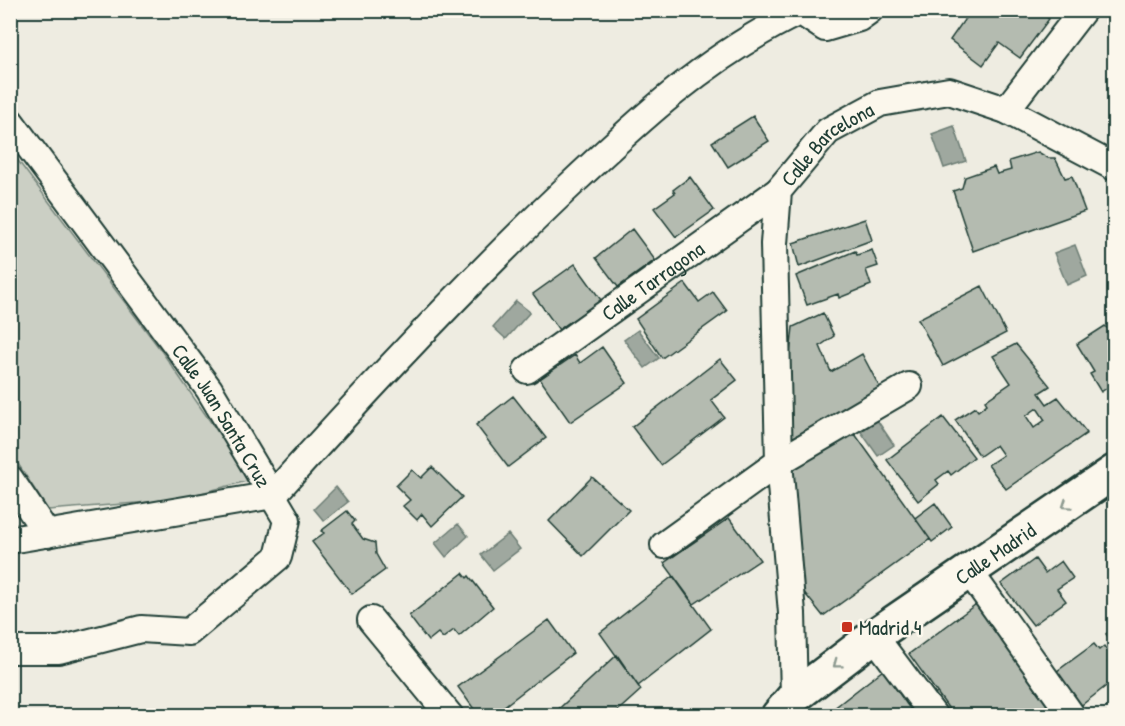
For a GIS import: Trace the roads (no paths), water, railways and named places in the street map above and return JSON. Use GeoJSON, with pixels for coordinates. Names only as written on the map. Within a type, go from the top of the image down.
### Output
{"type":"FeatureCollection","features":[{"type":"Feature","properties":{"kind":"street"},"geometry":{"type":"LineString","coordinates":[[10,650],[58,650],[141,628],[189,632],[278,556],[287,520],[273,495],[486,266],[654,106],[759,31],[798,11],[825,28],[859,18],[870,10]]}},
{"type":"Feature","properties":{"kind":"street"},"geometry":{"type":"LineString","coordinates":[[1006,110],[1083,10]]}},
{"type":"Feature","properties":{"kind":"street","name":"Calle Barcelona"},"geometry":{"type":"LineString","coordinates":[[786,706],[792,613],[779,462],[774,244],[778,191],[828,131],[880,103],[949,91],[1006,110],[1114,167]]}},
{"type":"Feature","properties":{"kind":"street","name":"Calle Juan Santa Cruz"},"geometry":{"type":"LineString","coordinates":[[10,121],[209,389],[273,495],[10,540]]}},
{"type":"Feature","properties":{"kind":"street","name":"Calle Tarragona"},"geometry":{"type":"LineString","coordinates":[[527,370],[778,191]]}},
{"type":"Feature","properties":{"kind":"street"},"geometry":{"type":"LineString","coordinates":[[664,545],[779,462],[909,386]]}},
{"type":"Feature","properties":{"kind":"street","name":"Calle Madrid"},"geometry":{"type":"LineString","coordinates":[[786,706],[874,636],[1114,472]]}},
{"type":"Feature","properties":{"kind":"street"},"geometry":{"type":"LineString","coordinates":[[10,479],[47,534]]}},
{"type":"Feature","properties":{"kind":"street"},"geometry":{"type":"LineString","coordinates":[[969,572],[1072,716]]}},
{"type":"Feature","properties":{"kind":"street"},"geometry":{"type":"LineString","coordinates":[[370,620],[450,716]]}},
{"type":"Feature","properties":{"kind":"street"},"geometry":{"type":"LineString","coordinates":[[874,636],[933,716]]}},
{"type":"Feature","properties":{"kind":"place","name":"Madrid 4"},"geometry":{"type":"Point","coordinates":[847,627]}}]}
